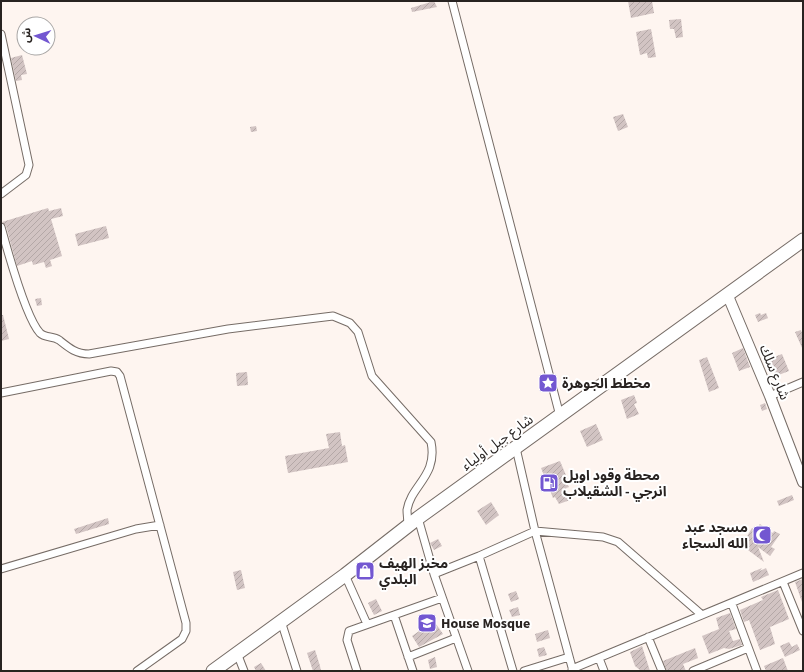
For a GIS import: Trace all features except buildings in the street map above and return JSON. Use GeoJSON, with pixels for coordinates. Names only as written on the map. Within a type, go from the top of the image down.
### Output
{"type":"FeatureCollection","features":[{"type":"Feature","properties":{"kind":"highway","name":"شارع جبل أولياء"},"geometry":{"type":"LineString","coordinates":[[212,671],[345,574],[413,522],[728,296],[803,240]]}},
{"type":"Feature","properties":{"kind":"street"},"geometry":{"type":"LineString","coordinates":[[452,1],[560,416]]}},
{"type":"Feature","properties":{"kind":"street"},"geometry":{"type":"LineString","coordinates":[[1,34],[29,165],[26,174],[1,194]]}},
{"type":"Feature","properties":{"kind":"street"},"geometry":{"type":"LineString","coordinates":[[1,227],[21,290],[38,331],[45,336],[55,337],[77,352],[89,354],[228,329],[318,317],[333,316],[350,323],[358,332],[372,376],[431,442],[433,451],[432,460],[424,481],[412,497],[407,510],[434,574],[468,671]]}},
{"type":"Feature","properties":{"kind":"street","name":"شارع سلك"},"geometry":{"type":"LineString","coordinates":[[728,296],[770,396],[803,482]]}},
{"type":"Feature","properties":{"kind":"street"},"geometry":{"type":"LineString","coordinates":[[1,393],[117,372],[120,376],[186,623],[186,631],[182,638],[137,671]]}},
{"type":"Feature","properties":{"kind":"street"},"geometry":{"type":"LineString","coordinates":[[770,396],[803,382]]}},
{"type":"Feature","properties":{"kind":"street"},"geometry":{"type":"LineString","coordinates":[[516,448],[535,531],[572,670],[803,573]]}},
{"type":"Feature","properties":{"kind":"street"},"geometry":{"type":"LineString","coordinates":[[1,569],[136,529],[160,525]]}},
{"type":"Feature","properties":{"kind":"street"},"geometry":{"type":"LineString","coordinates":[[434,574],[480,556],[535,531],[603,537],[618,542],[702,615]]}},
{"type":"Feature","properties":{"kind":"street"},"geometry":{"type":"LineString","coordinates":[[480,556],[514,671]]}},
{"type":"Feature","properties":{"kind":"street"},"geometry":{"type":"LineString","coordinates":[[345,574],[367,624]]}},
{"type":"Feature","properties":{"kind":"street"},"geometry":{"type":"LineString","coordinates":[[783,582],[803,632]]}},
{"type":"Feature","properties":{"kind":"street"},"geometry":{"type":"LineString","coordinates":[[357,671],[347,635],[349,631],[442,598]]}},
{"type":"Feature","properties":{"kind":"street"},"geometry":{"type":"LineString","coordinates":[[732,604],[757,671]]}},
{"type":"Feature","properties":{"kind":"street"},"geometry":{"type":"LineString","coordinates":[[394,615],[412,671]]}},
{"type":"Feature","properties":{"kind":"street"},"geometry":{"type":"LineString","coordinates":[[281,621],[297,671]]}},
{"type":"Feature","properties":{"kind":"street"},"geometry":{"type":"LineString","coordinates":[[648,637],[662,671]]}},
{"type":"Feature","properties":{"kind":"street"},"geometry":{"type":"LineString","coordinates":[[408,657],[456,638]]}},
{"type":"Feature","properties":{"kind":"street"},"geometry":{"type":"LineString","coordinates":[[693,671],[748,648]]}},
{"type":"Feature","properties":{"kind":"street"},"geometry":{"type":"LineString","coordinates":[[237,653],[244,671]]}},
{"type":"Feature","properties":{"kind":"street"},"geometry":{"type":"LineString","coordinates":[[524,671],[569,657]]}},
{"type":"Feature","properties":{"kind":"street"},"geometry":{"type":"LineString","coordinates":[[599,658],[604,671]]}},
{"type":"Feature","properties":{"kind":"place","name":"مخطط الجوهرة"},"geometry":{"type":"Point","coordinates":[548,383]}},
{"type":"Feature","properties":{"kind":"place","name":"محطة وقود اويل انرجي - الشقيلاب"},"geometry":{"type":"Point","coordinates":[549,483]}},
{"type":"Feature","properties":{"kind":"place","name":"مسجد عبد الله السجاء"},"geometry":{"type":"Point","coordinates":[762,535]}},
{"type":"Feature","properties":{"kind":"place","name":"مخبز الهيف البلدي"},"geometry":{"type":"Point","coordinates":[365,571]}},
{"type":"Feature","properties":{"kind":"place","name":"House Mosque"},"geometry":{"type":"Point","coordinates":[427,623]}}]}
